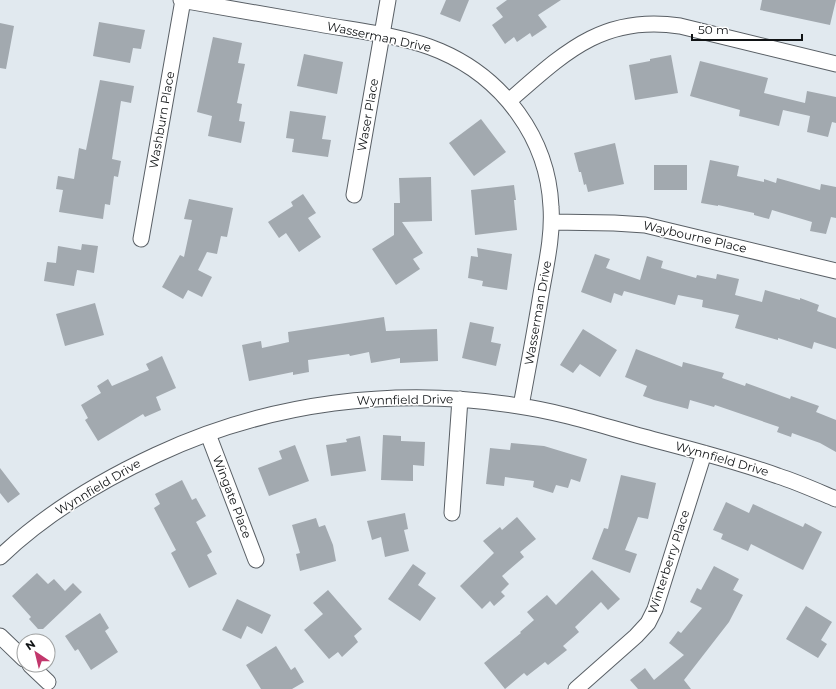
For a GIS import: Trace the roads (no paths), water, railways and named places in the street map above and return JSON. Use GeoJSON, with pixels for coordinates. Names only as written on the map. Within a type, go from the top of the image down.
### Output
{"type":"FeatureCollection","features":[{"type":"Feature","properties":{"kind":"street","name":"Wasserman Drive"},"geometry":{"type":"LineString","coordinates":[[182,0],[382,36],[430,47],[452,57],[483,77],[509,101],[528,130],[541,160],[550,195],[552,222],[547,262],[522,406]]}},
{"type":"Feature","properties":{"kind":"street","name":"Washburn Place"},"geometry":{"type":"LineString","coordinates":[[141,239],[182,0]]}},
{"type":"Feature","properties":{"kind":"street","name":"Waser Place"},"geometry":{"type":"LineString","coordinates":[[354,195],[388,0]]}},
{"type":"Feature","properties":{"kind":"street"},"geometry":{"type":"LineString","coordinates":[[509,101],[560,57],[580,44],[603,33],[636,24],[659,23],[680,26],[836,64]]}},
{"type":"Feature","properties":{"kind":"street","name":"Waybourne Place"},"geometry":{"type":"LineString","coordinates":[[552,222],[645,225],[836,271]]}},
{"type":"Feature","properties":{"kind":"street","name":"Wynnfield Drive"},"geometry":{"type":"LineString","coordinates":[[0,558],[42,522],[86,492],[143,460],[208,434],[266,416],[325,404],[380,398],[460,399],[522,406],[552,412],[778,476],[836,499]]}},
{"type":"Feature","properties":{"kind":"street"},"geometry":{"type":"LineString","coordinates":[[452,513],[460,399]]}},
{"type":"Feature","properties":{"kind":"street","name":"Wingate Place"},"geometry":{"type":"LineString","coordinates":[[208,434],[256,560]]}},
{"type":"Feature","properties":{"kind":"street","name":"Winterberry Place"},"geometry":{"type":"LineString","coordinates":[[576,689],[636,636],[648,623],[655,609],[704,454]]}},
{"type":"Feature","properties":{"kind":"street"},"geometry":{"type":"LineString","coordinates":[[0,636],[16,651]]}},
{"type":"Feature","properties":{"kind":"street"},"geometry":{"type":"LineString","coordinates":[[38,673],[48,682]]}}]}
